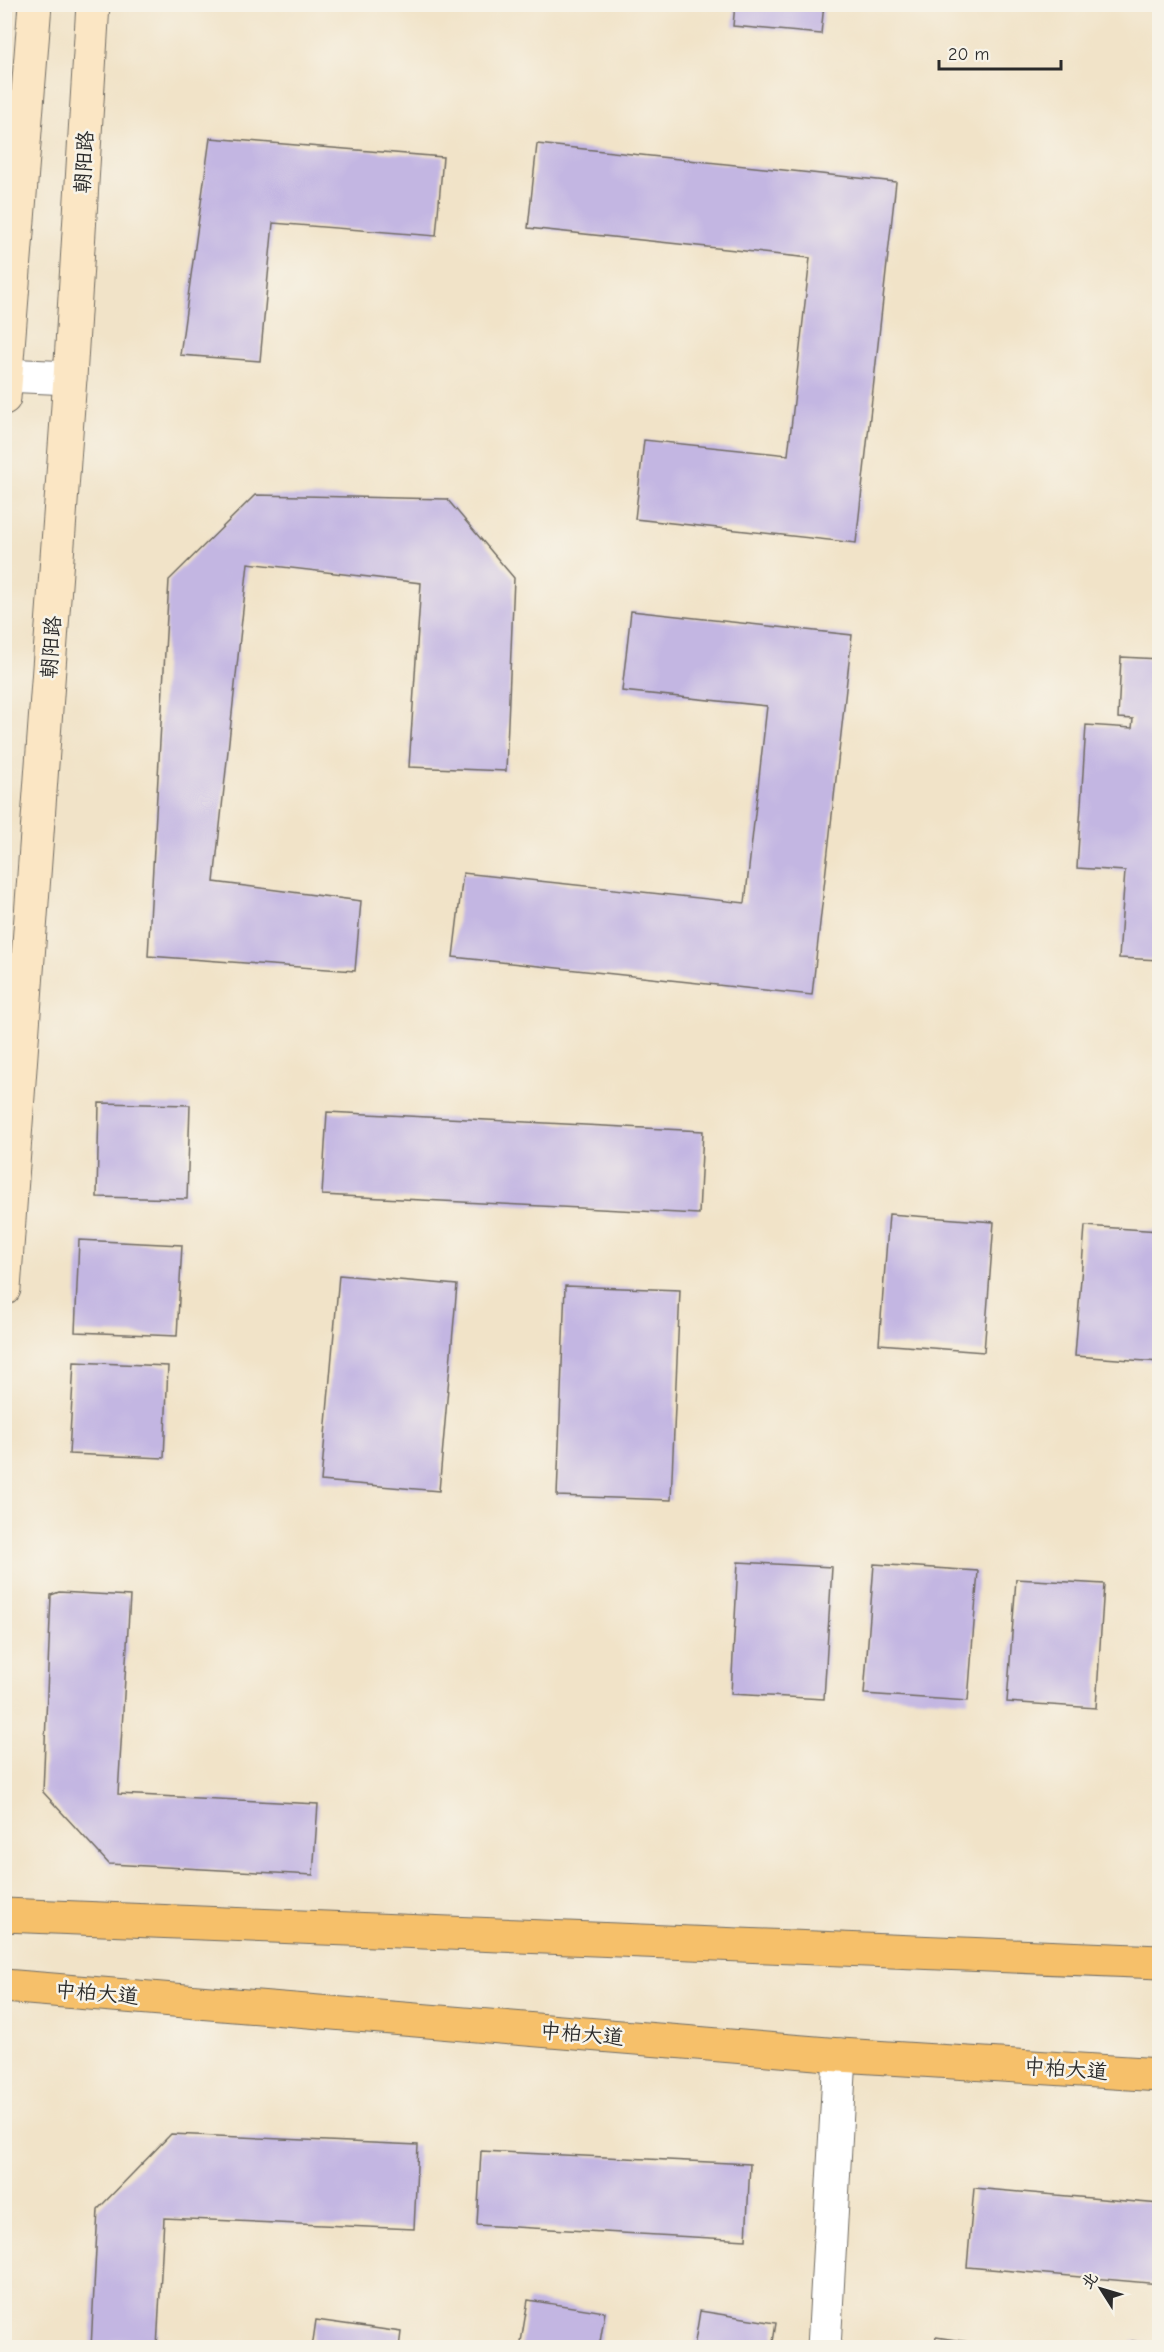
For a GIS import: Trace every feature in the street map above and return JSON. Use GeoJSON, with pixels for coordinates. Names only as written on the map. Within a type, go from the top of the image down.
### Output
{"type":"FeatureCollection","features":[{"type":"Feature","properties":{"kind":"main road"},"geometry":{"type":"LineString","coordinates":[[5,383],[35,4]]}},
{"type":"Feature","properties":{"kind":"main road","name":"朝阳路"},"geometry":{"type":"LineString","coordinates":[[4,1289],[70,378],[93,4]]}},
{"type":"Feature","properties":{"kind":"main road"},"geometry":{"type":"LineString","coordinates":[[4,1914],[1160,1962]]}},
{"type":"Feature","properties":{"kind":"main road","name":"中柏大道"},"geometry":{"type":"LineString","coordinates":[[4,1986],[840,2055],[1160,2075]]}},
{"type":"Feature","properties":{"kind":"street"},"geometry":{"type":"LineString","coordinates":[[5,383],[70,378]]}},
{"type":"Feature","properties":{"kind":"street"},"geometry":{"type":"LineString","coordinates":[[824,2348],[840,2055]]}},
{"type":"Feature","properties":{"kind":"building"},"geometry":{"type":"Polygon","coordinates":[[[735,4],[824,4],[821,34],[733,26],[735,4]]]}},
{"type":"Feature","properties":{"kind":"building"},"geometry":{"type":"Polygon","coordinates":[[[210,138],[443,157],[436,236],[273,223],[260,361],[180,355],[210,138]]]}},
{"type":"Feature","properties":{"kind":"building"},"geometry":{"type":"Polygon","coordinates":[[[537,144],[896,182],[856,543],[635,519],[644,440],[788,455],[810,258],[528,228],[537,144]]]}},
{"type":"Feature","properties":{"kind":"building"},"geometry":{"type":"Polygon","coordinates":[[[255,495],[447,499],[514,578],[506,771],[409,767],[421,583],[248,563],[214,882],[361,901],[355,971],[148,956],[169,580],[255,495]]]}},
{"type":"Feature","properties":{"kind":"building"},"geometry":{"type":"Polygon","coordinates":[[[631,611],[852,635],[812,995],[453,957],[463,873],[745,903],[767,706],[622,691],[631,611]]]}},
{"type":"Feature","properties":{"kind":"building"},"geometry":{"type":"Polygon","coordinates":[[[1121,657],[1160,659],[1160,960],[1119,958],[1125,871],[1077,868],[1086,725],[1132,728],[1133,719],[1118,718],[1121,657]]]}},
{"type":"Feature","properties":{"kind":"building"},"geometry":{"type":"Polygon","coordinates":[[[99,1103],[190,1105],[187,1199],[97,1197],[99,1103]]]}},
{"type":"Feature","properties":{"kind":"building"},"geometry":{"type":"Polygon","coordinates":[[[327,1112],[703,1131],[699,1214],[322,1195],[327,1112]]]}},
{"type":"Feature","properties":{"kind":"building"},"geometry":{"type":"Polygon","coordinates":[[[889,1214],[994,1222],[984,1352],[879,1344],[889,1214]]]}},
{"type":"Feature","properties":{"kind":"building"},"geometry":{"type":"Polygon","coordinates":[[[1085,1226],[1160,1231],[1160,1362],[1075,1356],[1085,1226]]]}},
{"type":"Feature","properties":{"kind":"building"},"geometry":{"type":"Polygon","coordinates":[[[79,1240],[182,1245],[177,1336],[75,1332],[79,1240]]]}},
{"type":"Feature","properties":{"kind":"building"},"geometry":{"type":"Polygon","coordinates":[[[339,1275],[457,1285],[439,1491],[321,1481],[339,1275]]]}},
{"type":"Feature","properties":{"kind":"building"},"geometry":{"type":"Polygon","coordinates":[[[565,1286],[680,1290],[671,1500],[557,1496],[565,1286]]]}},
{"type":"Feature","properties":{"kind":"building"},"geometry":{"type":"Polygon","coordinates":[[[74,1362],[168,1366],[164,1458],[69,1454],[74,1362]]]}},
{"type":"Feature","properties":{"kind":"building"},"geometry":{"type":"Polygon","coordinates":[[[738,1562],[832,1567],[824,1699],[731,1694],[738,1562]]]}},
{"type":"Feature","properties":{"kind":"building"},"geometry":{"type":"Polygon","coordinates":[[[874,1564],[978,1571],[968,1701],[864,1694],[874,1564]]]}},
{"type":"Feature","properties":{"kind":"building"},"geometry":{"type":"Polygon","coordinates":[[[1016,1579],[1104,1584],[1096,1708],[1007,1702],[1016,1579]]]}},
{"type":"Feature","properties":{"kind":"building"},"geometry":{"type":"Polygon","coordinates":[[[59,1592],[130,1596],[118,1794],[318,1804],[313,1875],[109,1864],[43,1792],[51,1595],[59,1592]]]}},
{"type":"Feature","properties":{"kind":"building"},"geometry":{"type":"Polygon","coordinates":[[[171,2134],[418,2145],[414,2229],[164,2218],[157,2348],[91,2348],[98,2209],[171,2134]]]}},
{"type":"Feature","properties":{"kind":"building"},"geometry":{"type":"Polygon","coordinates":[[[481,2151],[750,2164],[746,2240],[477,2225],[481,2151]]]}},
{"type":"Feature","properties":{"kind":"building"},"geometry":{"type":"Polygon","coordinates":[[[974,2188],[1160,2204],[1160,2284],[967,2267],[974,2188]]]}},
{"type":"Feature","properties":{"kind":"building"},"geometry":{"type":"Polygon","coordinates":[[[528,2300],[605,2312],[599,2348],[520,2348],[528,2300]]]}},
{"type":"Feature","properties":{"kind":"building"},"geometry":{"type":"Polygon","coordinates":[[[700,2311],[776,2323],[772,2348],[694,2348],[700,2311]]]}},
{"type":"Feature","properties":{"kind":"building"},"geometry":{"type":"Polygon","coordinates":[[[316,2320],[401,2332],[399,2348],[312,2348],[316,2320]]]}},
{"type":"Feature","properties":{"kind":"building"},"geometry":{"type":"Polygon","coordinates":[[[936,2337],[995,2346],[995,2348],[934,2348],[936,2337]]]}},
{"type":"Feature","properties":{"kind":"building"},"geometry":{"type":"Polygon","coordinates":[[[1132,2341],[1160,2345],[1160,2348],[1131,2348],[1132,2341]]]}}]}
